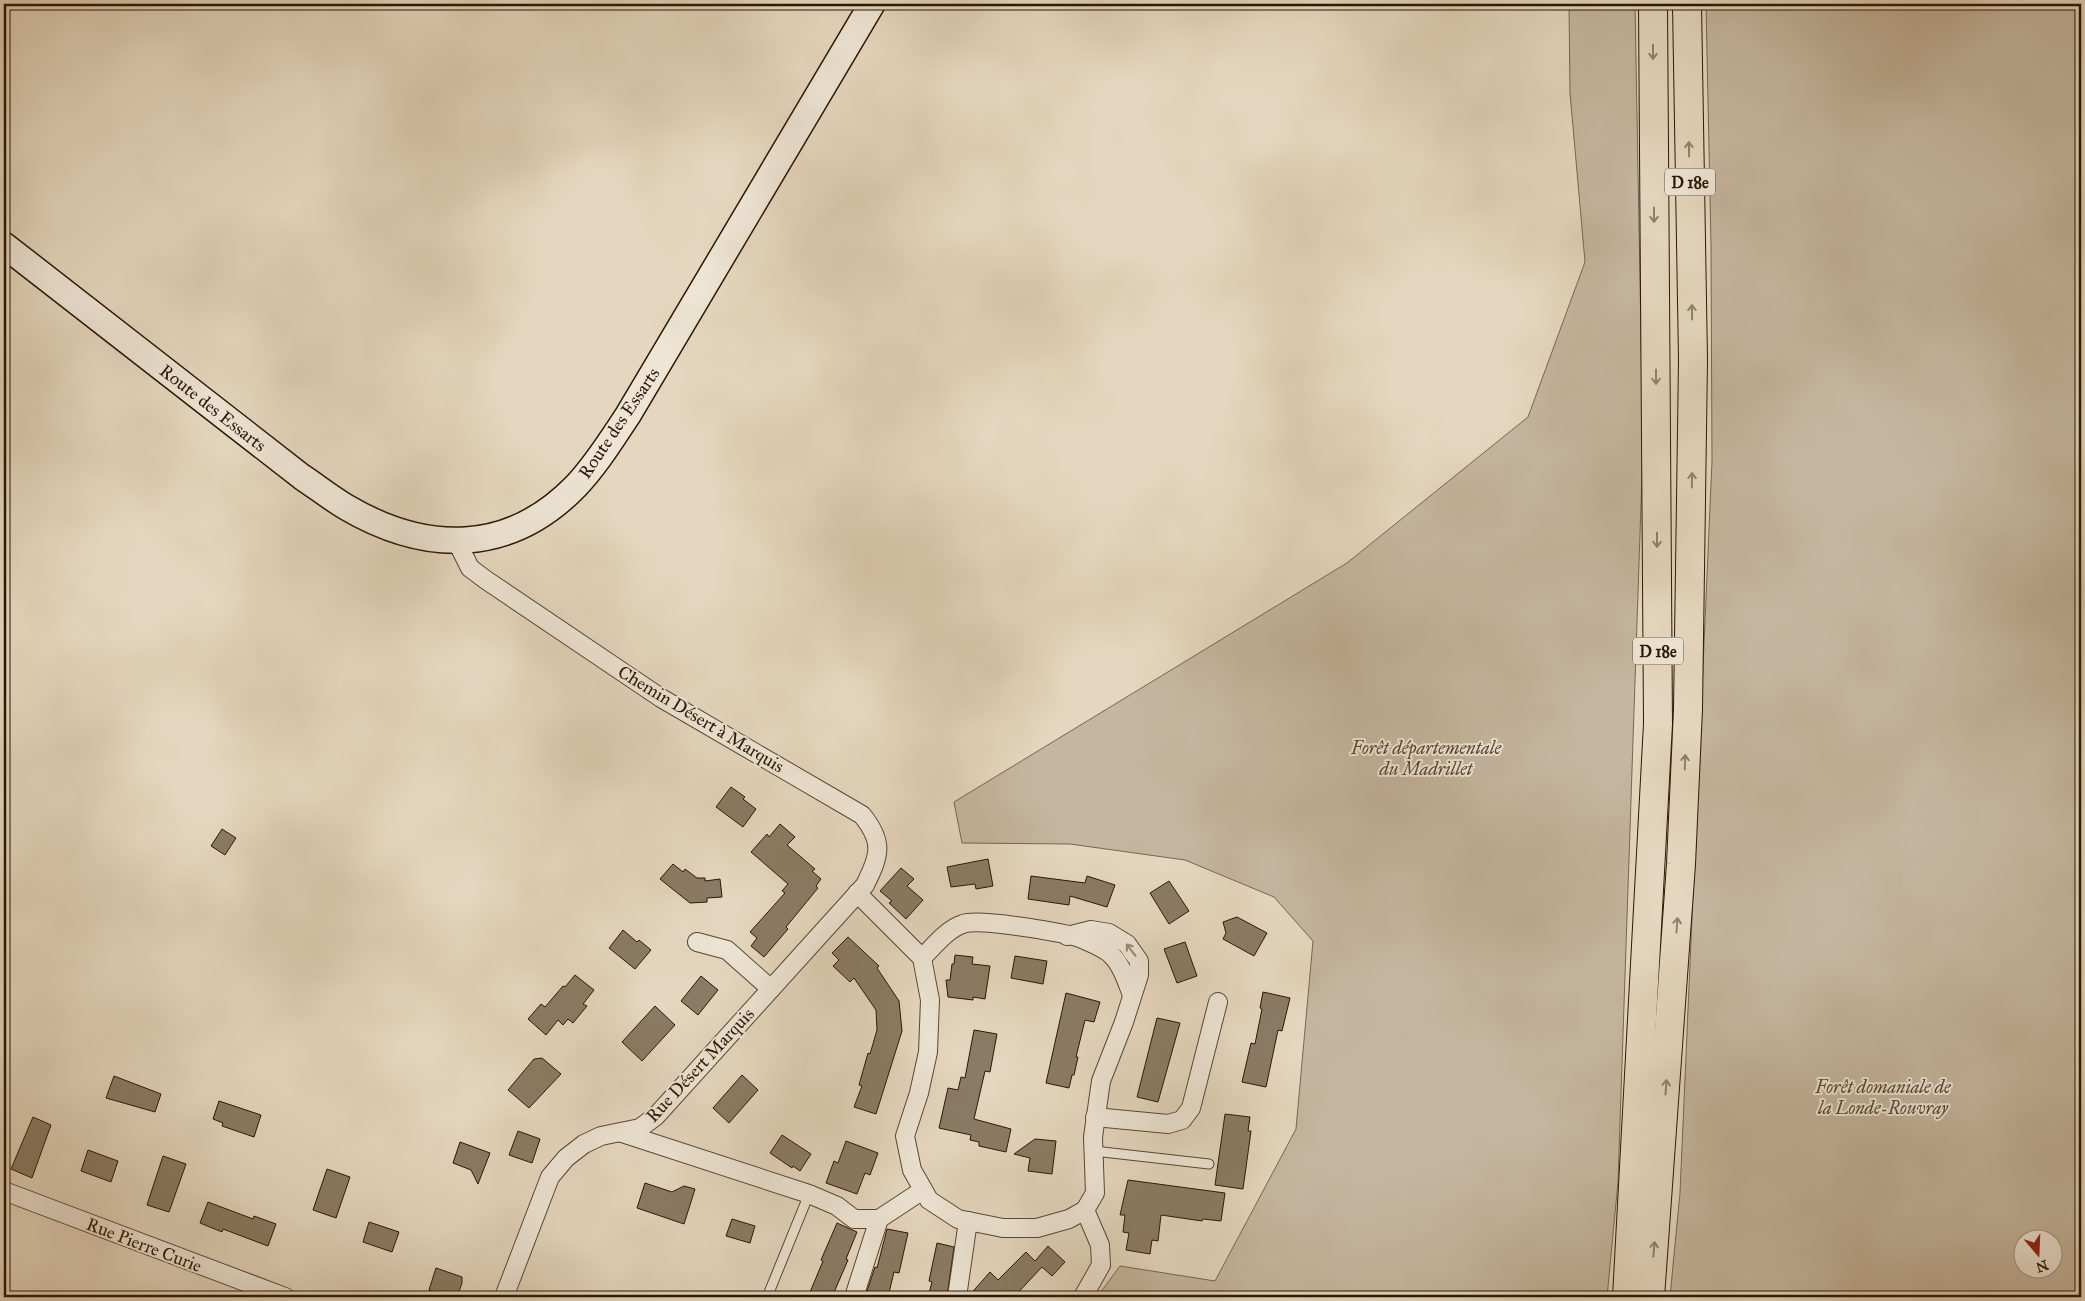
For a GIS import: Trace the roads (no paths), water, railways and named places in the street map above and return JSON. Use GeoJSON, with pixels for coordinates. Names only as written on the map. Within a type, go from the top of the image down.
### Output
{"type":"FeatureCollection","features":[{"type":"Feature","properties":{"kind":"highway","name":"D 18e"},"geometry":{"type":"LineString","coordinates":[[1627,1297],[1658,724],[1653,4]]}},
{"type":"Feature","properties":{"kind":"highway","name":"D 18e"},"geometry":{"type":"LineString","coordinates":[[1650,1297],[1681,864],[1688,709],[1693,360],[1686,4]]}},
{"type":"Feature","properties":{"kind":"main road","name":"Route des Essarts"},"geometry":{"type":"LineString","coordinates":[[4,245],[302,477],[346,507],[377,523],[403,533],[435,540],[480,539],[506,532],[533,522],[555,506],[577,485],[601,455],[633,406],[872,4]]}},
{"type":"Feature","properties":{"kind":"street","name":"Chemin Désert à Marquis"},"geometry":{"type":"LineString","coordinates":[[456,540],[470,568],[660,698],[862,815],[874,830],[878,850],[874,866],[865,885],[857,893]]}},
{"type":"Feature","properties":{"kind":"street"},"geometry":{"type":"LineString","coordinates":[[857,893],[922,958],[930,1000],[928,1052],[919,1093],[905,1136],[912,1170],[929,1200],[958,1220],[1003,1228],[1037,1228],[1069,1219],[1085,1210],[1095,1193],[1093,1137],[1101,1081],[1124,1022],[1132,995],[1121,968],[1109,953],[1093,944],[1067,936],[1013,926],[963,923],[945,934],[922,958]]}},
{"type":"Feature","properties":{"kind":"street","name":"Rue Désert Marquis"},"geometry":{"type":"LineString","coordinates":[[504,1297],[550,1177],[566,1158],[584,1144],[601,1136],[640,1128],[656,1116],[857,893]]}},
{"type":"Feature","properties":{"kind":"street"},"geometry":{"type":"LineString","coordinates":[[697,942],[727,950],[771,988]]}},
{"type":"Feature","properties":{"kind":"street"},"geometry":{"type":"LineString","coordinates":[[1095,1118],[1168,1124],[1182,1120],[1191,1108],[1218,1002]]}},
{"type":"Feature","properties":{"kind":"street"},"geometry":{"type":"LineString","coordinates":[[622,1133],[809,1194],[837,1206],[854,1220],[879,1219],[923,1190]]}},
{"type":"Feature","properties":{"kind":"street","name":"Rue Pierre Curie"},"geometry":{"type":"LineString","coordinates":[[4,1191],[285,1297]]}},
{"type":"Feature","properties":{"kind":"street"},"geometry":{"type":"LineString","coordinates":[[1082,1297],[1101,1265],[1100,1245],[1085,1210]]}},
{"type":"Feature","properties":{"kind":"street"},"geometry":{"type":"LineString","coordinates":[[854,1297],[879,1219]]}},
{"type":"Feature","properties":{"kind":"street"},"geometry":{"type":"LineString","coordinates":[[957,1297],[968,1221]]}},
{"type":"Feature","properties":{"kind":"lane"},"geometry":{"type":"LineString","coordinates":[[1094,1151],[1210,1164]]}},
{"type":"Feature","properties":{"kind":"lane"},"geometry":{"type":"LineString","coordinates":[[768,1295],[809,1194]]}},
{"type":"Feature","properties":{"kind":"park label","name":"Forêt départementale du Madrillet"},"geometry":{"type":"Point","coordinates":[1426,758]}},
{"type":"Feature","properties":{"kind":"park label","name":"Forêt domaniale de la Londe-Rouvray"},"geometry":{"type":"Point","coordinates":[1883,1097]}}]}
